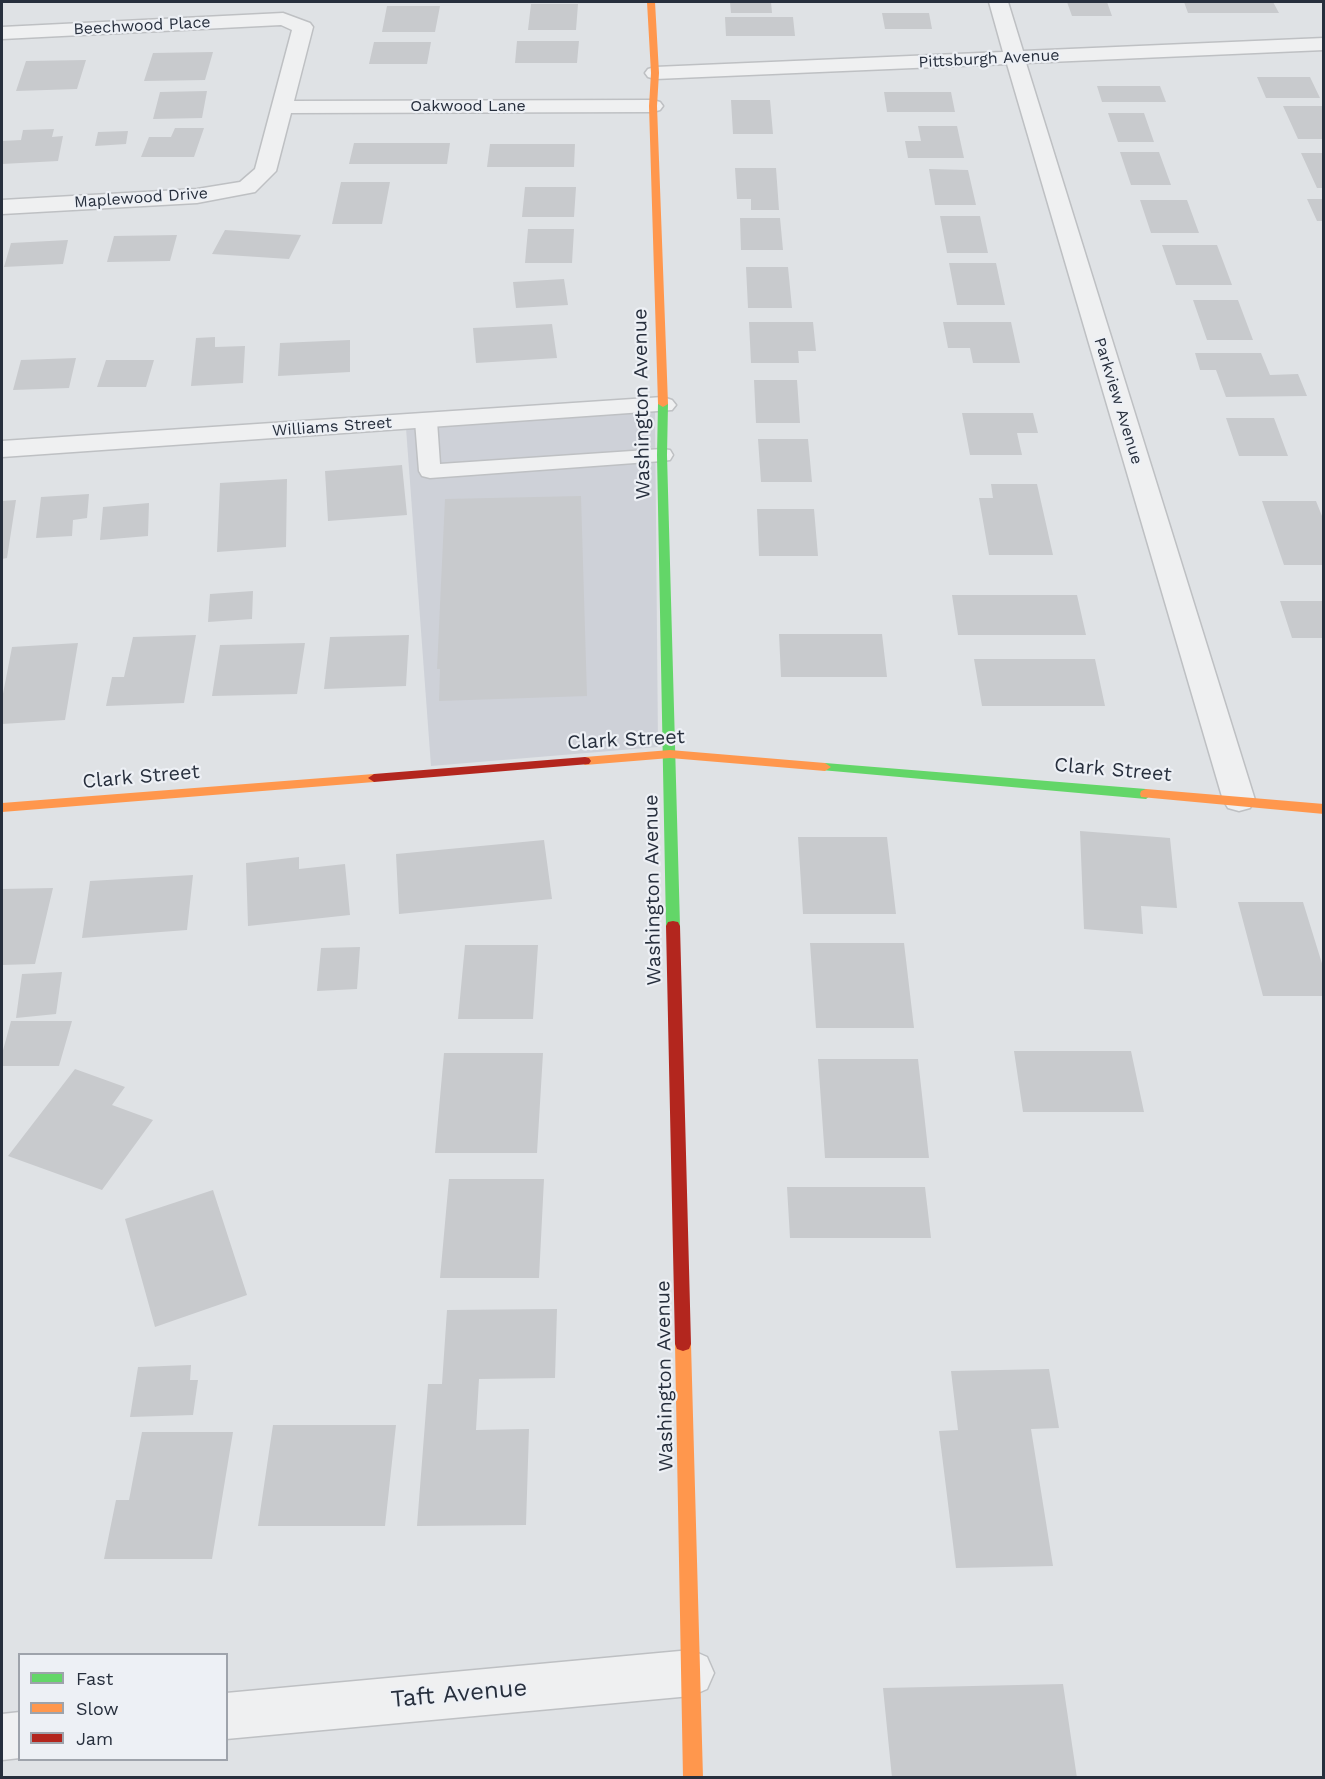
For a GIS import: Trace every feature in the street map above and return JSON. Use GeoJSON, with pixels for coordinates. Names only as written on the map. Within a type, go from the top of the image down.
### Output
{"type":"FeatureCollection","features":[{"type":"Feature","properties":{"kind":"street","name":"Washington Avenue"},"geometry":{"type":"LineString","coordinates":[[651,2],[655,73],[653,106],[663,405],[662,455],[693,1778]]}},
{"type":"Feature","properties":{"kind":"street","name":"Parkview Avenue"},"geometry":{"type":"LineString","coordinates":[[998,2],[1239,800]]}},
{"type":"Feature","properties":{"kind":"street","name":"Beechwood Place"},"geometry":{"type":"LineString","coordinates":[[2,33],[283,19]]}},
{"type":"Feature","properties":{"kind":"street","name":"Maplewood Drive"},"geometry":{"type":"LineString","coordinates":[[2,207],[197,196],[247,187],[265,171],[303,27],[283,19]]}},
{"type":"Feature","properties":{"kind":"street","name":"Pittsburgh Avenue"},"geometry":{"type":"LineString","coordinates":[[655,73],[1323,44]]}},
{"type":"Feature","properties":{"kind":"street","name":"Oakwood Lane"},"geometry":{"type":"LineString","coordinates":[[283,107],[653,106]]}},
{"type":"Feature","properties":{"kind":"street","name":"Williams Street"},"geometry":{"type":"LineString","coordinates":[[2,449],[663,405]]}},
{"type":"Feature","properties":{"kind":"street","name":"Clark Street"},"geometry":{"type":"LineString","coordinates":[[2,808],[670,754],[1239,800],[1323,809]]}},
{"type":"Feature","properties":{"kind":"street","name":"Taft Avenue"},"geometry":{"type":"LineString","coordinates":[[228,1716],[691,1672]]}},
{"type":"Feature","properties":{"kind":"street"},"geometry":{"type":"LineString","coordinates":[[2,1737],[18,1736]]}},
{"type":"Feature","properties":{"kind":"lane"},"geometry":{"type":"LineString","coordinates":[[426,421],[430,471],[662,455]]}},
{"type":"Feature","properties":{"kind":"shaded area"},"geometry":{"type":"Polygon","coordinates":[[[655,411],[658,747],[431,766],[406,428],[655,411]]]}},
{"type":"Feature","properties":{"kind":"building"},"geometry":{"type":"Polygon","coordinates":[[[730,2],[771,2],[772,13],[731,13],[730,2]]]}},
{"type":"Feature","properties":{"kind":"building"},"geometry":{"type":"Polygon","coordinates":[[[1067,2],[1107,2],[1112,16],[1072,16],[1067,2]]]}},
{"type":"Feature","properties":{"kind":"building"},"geometry":{"type":"Polygon","coordinates":[[[1184,2],[1273,2],[1279,13],[1188,13],[1184,2]]]}},
{"type":"Feature","properties":{"kind":"building"},"geometry":{"type":"Polygon","coordinates":[[[531,4],[578,4],[576,30],[528,30],[531,4]]]}},
{"type":"Feature","properties":{"kind":"building"},"geometry":{"type":"Polygon","coordinates":[[[387,6],[440,6],[435,32],[382,32],[387,6]]]}},
{"type":"Feature","properties":{"kind":"building"},"geometry":{"type":"Polygon","coordinates":[[[882,13],[929,13],[932,29],[885,29],[882,13]]]}},
{"type":"Feature","properties":{"kind":"building"},"geometry":{"type":"Polygon","coordinates":[[[725,17],[793,17],[795,36],[726,36],[725,17]]]}},
{"type":"Feature","properties":{"kind":"building"},"geometry":{"type":"Polygon","coordinates":[[[517,41],[579,41],[577,63],[515,63],[517,41]]]}},
{"type":"Feature","properties":{"kind":"building"},"geometry":{"type":"Polygon","coordinates":[[[374,42],[431,42],[427,64],[369,64],[374,42]]]}},
{"type":"Feature","properties":{"kind":"building"},"geometry":{"type":"Polygon","coordinates":[[[213,52],[205,80],[144,81],[153,53],[213,52]]]}},
{"type":"Feature","properties":{"kind":"building"},"geometry":{"type":"Polygon","coordinates":[[[86,60],[77,89],[16,91],[26,61],[86,60]]]}},
{"type":"Feature","properties":{"kind":"building"},"geometry":{"type":"Polygon","coordinates":[[[1257,77],[1310,77],[1320,98],[1266,98],[1257,77]]]}},
{"type":"Feature","properties":{"kind":"building"},"geometry":{"type":"Polygon","coordinates":[[[1097,86],[1160,86],[1166,102],[1102,102],[1097,86]]]}},
{"type":"Feature","properties":{"kind":"building"},"geometry":{"type":"Polygon","coordinates":[[[207,91],[202,118],[153,119],[160,92],[207,91]]]}},
{"type":"Feature","properties":{"kind":"building"},"geometry":{"type":"Polygon","coordinates":[[[884,92],[951,92],[955,112],[887,112],[884,92]]]}},
{"type":"Feature","properties":{"kind":"building"},"geometry":{"type":"Polygon","coordinates":[[[731,100],[770,100],[773,134],[733,134],[731,100]]]}},
{"type":"Feature","properties":{"kind":"building"},"geometry":{"type":"Polygon","coordinates":[[[1283,106],[1324,106],[1324,139],[1298,139],[1283,106]]]}},
{"type":"Feature","properties":{"kind":"building"},"geometry":{"type":"Polygon","coordinates":[[[1108,113],[1144,113],[1154,142],[1118,142],[1108,113]]]}},
{"type":"Feature","properties":{"kind":"building"},"geometry":{"type":"Polygon","coordinates":[[[918,126],[957,126],[964,158],[908,158],[905,141],[921,141],[918,126]]]}},
{"type":"Feature","properties":{"kind":"building"},"geometry":{"type":"Polygon","coordinates":[[[175,128],[204,128],[194,157],[141,157],[149,137],[171,137],[175,128]]]}},
{"type":"Feature","properties":{"kind":"building"},"geometry":{"type":"Polygon","coordinates":[[[54,129],[52,137],[63,136],[58,161],[2,164],[2,141],[21,140],[23,130],[54,129]]]}},
{"type":"Feature","properties":{"kind":"building"},"geometry":{"type":"Polygon","coordinates":[[[128,131],[126,144],[95,146],[98,132],[128,131]]]}},
{"type":"Feature","properties":{"kind":"building"},"geometry":{"type":"Polygon","coordinates":[[[354,143],[450,143],[447,164],[349,164],[354,143]]]}},
{"type":"Feature","properties":{"kind":"building"},"geometry":{"type":"Polygon","coordinates":[[[490,144],[575,144],[574,167],[487,167],[490,144]]]}},
{"type":"Feature","properties":{"kind":"building"},"geometry":{"type":"Polygon","coordinates":[[[1120,152],[1159,152],[1171,185],[1131,185],[1120,152]]]}},
{"type":"Feature","properties":{"kind":"building"},"geometry":{"type":"Polygon","coordinates":[[[1301,153],[1324,153],[1324,188],[1317,188],[1301,153]]]}},
{"type":"Feature","properties":{"kind":"building"},"geometry":{"type":"Polygon","coordinates":[[[735,168],[776,168],[779,210],[751,210],[751,199],[737,199],[735,168]]]}},
{"type":"Feature","properties":{"kind":"building"},"geometry":{"type":"Polygon","coordinates":[[[929,169],[968,170],[976,205],[935,205],[929,169]]]}},
{"type":"Feature","properties":{"kind":"building"},"geometry":{"type":"Polygon","coordinates":[[[341,182],[390,182],[382,224],[332,224],[341,182]]]}},
{"type":"Feature","properties":{"kind":"building"},"geometry":{"type":"Polygon","coordinates":[[[525,187],[576,187],[574,217],[522,217],[525,187]]]}},
{"type":"Feature","properties":{"kind":"building"},"geometry":{"type":"Polygon","coordinates":[[[1307,199],[1324,199],[1324,221],[1317,221],[1307,199]]]}},
{"type":"Feature","properties":{"kind":"building"},"geometry":{"type":"Polygon","coordinates":[[[1140,200],[1187,200],[1199,233],[1151,233],[1140,200]]]}},
{"type":"Feature","properties":{"kind":"building"},"geometry":{"type":"Polygon","coordinates":[[[940,216],[980,216],[988,253],[947,253],[940,216]]]}},
{"type":"Feature","properties":{"kind":"building"},"geometry":{"type":"Polygon","coordinates":[[[740,218],[780,218],[783,250],[741,250],[740,218]]]}},
{"type":"Feature","properties":{"kind":"building"},"geometry":{"type":"Polygon","coordinates":[[[528,229],[574,229],[572,263],[525,263],[528,229]]]}},
{"type":"Feature","properties":{"kind":"building"},"geometry":{"type":"Polygon","coordinates":[[[225,230],[301,235],[289,259],[212,254],[225,230]]]}},
{"type":"Feature","properties":{"kind":"building"},"geometry":{"type":"Polygon","coordinates":[[[177,235],[170,261],[107,262],[114,236],[177,235]]]}},
{"type":"Feature","properties":{"kind":"building"},"geometry":{"type":"Polygon","coordinates":[[[68,240],[63,264],[4,267],[11,243],[68,240]]]}},
{"type":"Feature","properties":{"kind":"building"},"geometry":{"type":"Polygon","coordinates":[[[1162,245],[1217,245],[1232,285],[1176,285],[1162,245]]]}},
{"type":"Feature","properties":{"kind":"building"},"geometry":{"type":"Polygon","coordinates":[[[949,263],[996,263],[1005,305],[957,305],[949,263]]]}},
{"type":"Feature","properties":{"kind":"building"},"geometry":{"type":"Polygon","coordinates":[[[746,267],[788,267],[792,308],[748,308],[746,267]]]}},
{"type":"Feature","properties":{"kind":"building"},"geometry":{"type":"Polygon","coordinates":[[[564,279],[568,305],[516,308],[513,282],[564,279]]]}},
{"type":"Feature","properties":{"kind":"building"},"geometry":{"type":"Polygon","coordinates":[[[1193,300],[1238,300],[1253,340],[1207,340],[1193,300]]]}},
{"type":"Feature","properties":{"kind":"building"},"geometry":{"type":"Polygon","coordinates":[[[749,322],[813,322],[816,351],[798,351],[799,363],[751,363],[749,322]]]}},
{"type":"Feature","properties":{"kind":"building"},"geometry":{"type":"Polygon","coordinates":[[[943,322],[1011,322],[1020,363],[973,363],[970,348],[948,348],[943,322]]]}},
{"type":"Feature","properties":{"kind":"building"},"geometry":{"type":"Polygon","coordinates":[[[552,324],[557,358],[476,363],[473,328],[552,324]]]}},
{"type":"Feature","properties":{"kind":"building"},"geometry":{"type":"Polygon","coordinates":[[[215,337],[215,347],[245,346],[243,383],[191,386],[196,338],[215,337]]]}},
{"type":"Feature","properties":{"kind":"building"},"geometry":{"type":"Polygon","coordinates":[[[350,340],[350,372],[278,376],[280,343],[350,340]]]}},
{"type":"Feature","properties":{"kind":"building"},"geometry":{"type":"Polygon","coordinates":[[[1195,353],[1261,353],[1270,375],[1298,374],[1307,396],[1226,397],[1216,370],[1200,370],[1195,353]]]}},
{"type":"Feature","properties":{"kind":"building"},"geometry":{"type":"Polygon","coordinates":[[[76,358],[69,388],[13,390],[21,360],[76,358]]]}},
{"type":"Feature","properties":{"kind":"building"},"geometry":{"type":"Polygon","coordinates":[[[106,360],[154,360],[146,387],[97,387],[106,360]]]}},
{"type":"Feature","properties":{"kind":"building"},"geometry":{"type":"Polygon","coordinates":[[[754,380],[797,380],[800,423],[756,423],[754,380]]]}},
{"type":"Feature","properties":{"kind":"building"},"geometry":{"type":"Polygon","coordinates":[[[962,413],[1033,413],[1038,433],[1017,433],[1022,455],[970,455],[962,413]]]}},
{"type":"Feature","properties":{"kind":"building"},"geometry":{"type":"Polygon","coordinates":[[[1226,418],[1274,418],[1288,456],[1239,456],[1226,418]]]}},
{"type":"Feature","properties":{"kind":"building"},"geometry":{"type":"Polygon","coordinates":[[[758,439],[808,439],[812,482],[761,482],[758,439]]]}},
{"type":"Feature","properties":{"kind":"building"},"geometry":{"type":"Polygon","coordinates":[[[402,465],[407,515],[328,521],[325,471],[402,465]]]}},
{"type":"Feature","properties":{"kind":"building"},"geometry":{"type":"Polygon","coordinates":[[[287,479],[286,547],[217,552],[220,483],[287,479]]]}},
{"type":"Feature","properties":{"kind":"building"},"geometry":{"type":"Polygon","coordinates":[[[991,484],[1037,484],[1053,555],[989,555],[979,498],[993,498],[991,484]]]}},
{"type":"Feature","properties":{"kind":"building"},"geometry":{"type":"Polygon","coordinates":[[[89,494],[87,518],[73,520],[72,536],[36,538],[41,497],[89,494]]]}},
{"type":"Feature","properties":{"kind":"building"},"geometry":{"type":"Polygon","coordinates":[[[581,496],[587,696],[439,701],[440,669],[437,669],[445,499],[581,496]]]}},
{"type":"Feature","properties":{"kind":"building"},"geometry":{"type":"Polygon","coordinates":[[[16,500],[7,558],[2,559],[2,501],[16,500]]]}},
{"type":"Feature","properties":{"kind":"building"},"geometry":{"type":"Polygon","coordinates":[[[1262,501],[1316,501],[1324,521],[1324,565],[1284,565],[1262,501]]]}},
{"type":"Feature","properties":{"kind":"building"},"geometry":{"type":"Polygon","coordinates":[[[149,503],[148,536],[100,540],[103,507],[149,503]]]}},
{"type":"Feature","properties":{"kind":"building"},"geometry":{"type":"Polygon","coordinates":[[[757,509],[814,509],[818,556],[759,556],[757,509]]]}},
{"type":"Feature","properties":{"kind":"building"},"geometry":{"type":"Polygon","coordinates":[[[253,591],[252,619],[208,622],[210,594],[253,591]]]}},
{"type":"Feature","properties":{"kind":"building"},"geometry":{"type":"Polygon","coordinates":[[[952,595],[1077,595],[1086,635],[958,635],[952,595]]]}},
{"type":"Feature","properties":{"kind":"building"},"geometry":{"type":"Polygon","coordinates":[[[1280,601],[1324,601],[1324,638],[1292,638],[1280,601]]]}},
{"type":"Feature","properties":{"kind":"building"},"geometry":{"type":"Polygon","coordinates":[[[779,634],[882,634],[887,677],[781,677],[779,634]]]}},
{"type":"Feature","properties":{"kind":"building"},"geometry":{"type":"Polygon","coordinates":[[[196,635],[184,703],[106,706],[112,677],[124,677],[133,637],[196,635]]]}},
{"type":"Feature","properties":{"kind":"building"},"geometry":{"type":"Polygon","coordinates":[[[409,635],[406,686],[324,689],[330,637],[409,635]]]}},
{"type":"Feature","properties":{"kind":"building"},"geometry":{"type":"Polygon","coordinates":[[[78,643],[65,720],[2,724],[2,699],[12,647],[78,643]]]}},
{"type":"Feature","properties":{"kind":"building"},"geometry":{"type":"Polygon","coordinates":[[[305,643],[297,694],[212,696],[220,645],[305,643]]]}},
{"type":"Feature","properties":{"kind":"building"},"geometry":{"type":"Polygon","coordinates":[[[974,659],[1095,659],[1105,706],[982,706],[974,659]]]}},
{"type":"Feature","properties":{"kind":"building"},"geometry":{"type":"Polygon","coordinates":[[[1080,831],[1170,838],[1177,908],[1141,906],[1143,934],[1084,929],[1080,831]]]}},
{"type":"Feature","properties":{"kind":"building"},"geometry":{"type":"Polygon","coordinates":[[[798,837],[887,837],[896,914],[803,914],[798,837]]]}},
{"type":"Feature","properties":{"kind":"building"},"geometry":{"type":"Polygon","coordinates":[[[544,840],[552,899],[399,914],[396,854],[544,840]]]}},
{"type":"Feature","properties":{"kind":"building"},"geometry":{"type":"Polygon","coordinates":[[[299,857],[299,869],[345,864],[350,915],[248,926],[246,863],[299,857]]]}},
{"type":"Feature","properties":{"kind":"building"},"geometry":{"type":"Polygon","coordinates":[[[193,875],[187,930],[82,938],[90,881],[193,875]]]}},
{"type":"Feature","properties":{"kind":"building"},"geometry":{"type":"Polygon","coordinates":[[[53,888],[35,964],[2,965],[2,889],[53,888]]]}},
{"type":"Feature","properties":{"kind":"building"},"geometry":{"type":"Polygon","coordinates":[[[1238,902],[1303,902],[1324,970],[1324,996],[1263,996],[1238,902]]]}},
{"type":"Feature","properties":{"kind":"building"},"geometry":{"type":"Polygon","coordinates":[[[810,943],[904,943],[914,1028],[816,1028],[810,943]]]}},
{"type":"Feature","properties":{"kind":"building"},"geometry":{"type":"Polygon","coordinates":[[[465,945],[538,945],[533,1019],[458,1019],[465,945]]]}},
{"type":"Feature","properties":{"kind":"building"},"geometry":{"type":"Polygon","coordinates":[[[360,947],[357,989],[317,991],[321,948],[360,947]]]}},
{"type":"Feature","properties":{"kind":"building"},"geometry":{"type":"Polygon","coordinates":[[[62,972],[56,1014],[16,1018],[22,974],[62,972]]]}},
{"type":"Feature","properties":{"kind":"building"},"geometry":{"type":"Polygon","coordinates":[[[11,1021],[72,1021],[59,1066],[2,1066],[2,1054],[11,1021]]]}},
{"type":"Feature","properties":{"kind":"building"},"geometry":{"type":"Polygon","coordinates":[[[1014,1051],[1131,1051],[1144,1112],[1023,1112],[1014,1051]]]}},
{"type":"Feature","properties":{"kind":"building"},"geometry":{"type":"Polygon","coordinates":[[[444,1053],[543,1053],[537,1153],[435,1153],[444,1053]]]}},
{"type":"Feature","properties":{"kind":"building"},"geometry":{"type":"Polygon","coordinates":[[[818,1059],[918,1059],[929,1158],[825,1158],[818,1059]]]}},
{"type":"Feature","properties":{"kind":"building"},"geometry":{"type":"Polygon","coordinates":[[[75,1069],[125,1087],[112,1105],[153,1120],[102,1190],[8,1156],[75,1069]]]}},
{"type":"Feature","properties":{"kind":"building"},"geometry":{"type":"Polygon","coordinates":[[[449,1179],[544,1179],[539,1278],[440,1278],[449,1179]]]}},
{"type":"Feature","properties":{"kind":"building"},"geometry":{"type":"Polygon","coordinates":[[[787,1187],[925,1187],[931,1238],[790,1238],[787,1187]]]}},
{"type":"Feature","properties":{"kind":"building"},"geometry":{"type":"Polygon","coordinates":[[[213,1190],[247,1295],[155,1327],[125,1219],[213,1190]]]}},
{"type":"Feature","properties":{"kind":"building"},"geometry":{"type":"Polygon","coordinates":[[[557,1309],[555,1378],[479,1379],[476,1430],[529,1429],[526,1525],[417,1526],[428,1384],[442,1384],[447,1310],[557,1309]]]}},
{"type":"Feature","properties":{"kind":"building"},"geometry":{"type":"Polygon","coordinates":[[[191,1365],[190,1380],[198,1380],[193,1415],[130,1417],[138,1367],[191,1365]]]}},
{"type":"Feature","properties":{"kind":"building"},"geometry":{"type":"Polygon","coordinates":[[[1049,1369],[1059,1428],[1031,1429],[1053,1566],[956,1568],[939,1431],[958,1430],[951,1371],[1049,1369]]]}},
{"type":"Feature","properties":{"kind":"building"},"geometry":{"type":"Polygon","coordinates":[[[273,1425],[396,1425],[385,1526],[258,1526],[273,1425]]]}},
{"type":"Feature","properties":{"kind":"building"},"geometry":{"type":"Polygon","coordinates":[[[142,1432],[233,1432],[212,1559],[104,1559],[116,1500],[129,1500],[142,1432]]]}},
{"type":"Feature","properties":{"kind":"building"},"geometry":{"type":"Polygon","coordinates":[[[1063,1684],[1077,1778],[892,1778],[883,1688],[1063,1684]]]}},
{"type":"Feature","properties":{"kind":"traffic: fast"},"geometry":{"type":"LineString","coordinates":[[663,404],[662,455],[673,926]]}},
{"type":"Feature","properties":{"kind":"traffic: fast"},"geometry":{"type":"LineString","coordinates":[[825,767],[1146,794]]}},
{"type":"Feature","properties":{"kind":"traffic: slow"},"geometry":{"type":"LineString","coordinates":[[651,2],[655,73],[653,106],[663,404]]}},
{"type":"Feature","properties":{"kind":"traffic: slow"},"geometry":{"type":"LineString","coordinates":[[585,761],[670,754],[825,767]]}},
{"type":"Feature","properties":{"kind":"traffic: slow"},"geometry":{"type":"LineString","coordinates":[[2,808],[374,778]]}},
{"type":"Feature","properties":{"kind":"traffic: slow"},"geometry":{"type":"LineString","coordinates":[[1146,794],[1324,809]]}},
{"type":"Feature","properties":{"kind":"traffic: slow"},"geometry":{"type":"LineString","coordinates":[[683,1344],[693,1778]]}},
{"type":"Feature","properties":{"kind":"traffic: jam"},"geometry":{"type":"LineString","coordinates":[[374,778],[585,761]]}},
{"type":"Feature","properties":{"kind":"traffic: jam"},"geometry":{"type":"LineString","coordinates":[[673,926],[683,1344]]}}]}
